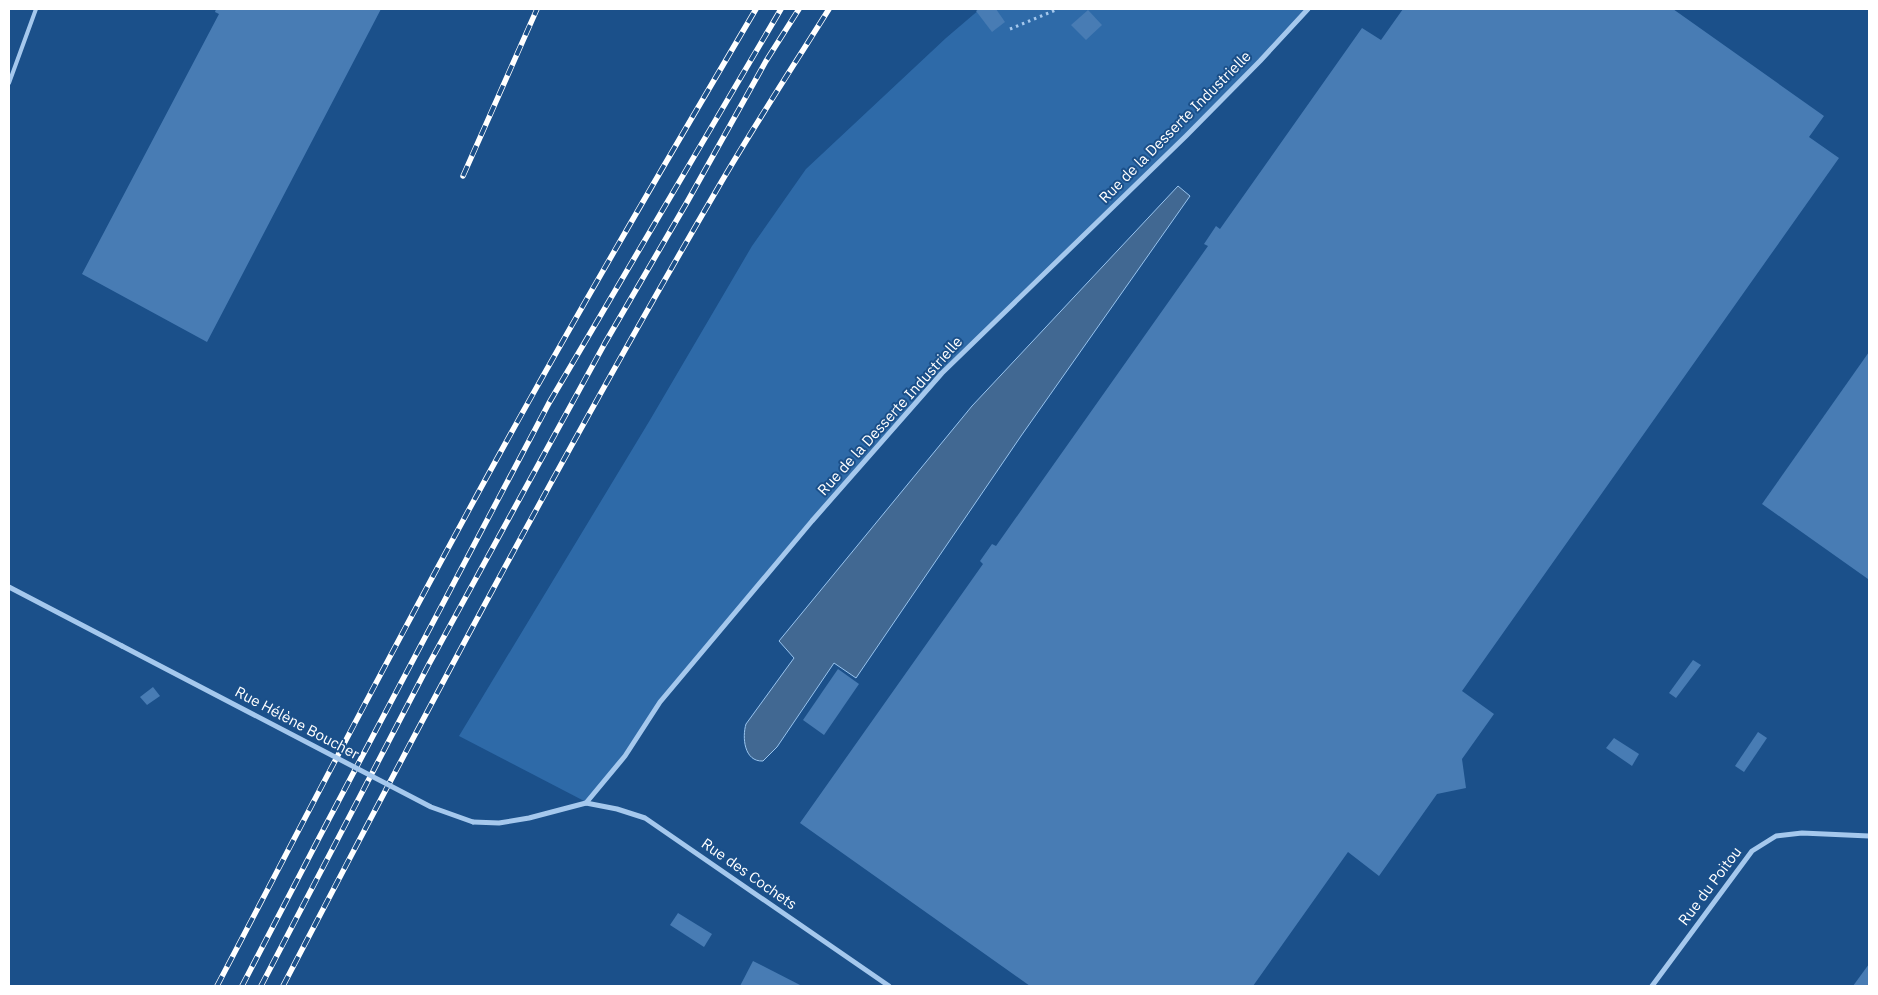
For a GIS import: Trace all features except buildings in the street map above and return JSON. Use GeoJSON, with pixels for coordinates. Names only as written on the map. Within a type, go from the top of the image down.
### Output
{"type":"FeatureCollection","features":[{"type":"Feature","properties":{"kind":"street","name":"Rue de la Desserte Industrielle"},"geometry":{"type":"LineString","coordinates":[[586,803],[624,756],[660,702],[812,521],[942,373],[1186,136],[1308,9]]}},
{"type":"Feature","properties":{"kind":"street","name":"Rue Hélène Boucher"},"geometry":{"type":"LineString","coordinates":[[9,587],[431,806],[472,822],[499,823],[530,818],[586,803]]}},
{"type":"Feature","properties":{"kind":"street","name":"Rue des Cochets"},"geometry":{"type":"LineString","coordinates":[[586,803],[617,809],[645,818],[889,986]]}},
{"type":"Feature","properties":{"kind":"street","name":"Rue du Poitou"},"geometry":{"type":"LineString","coordinates":[[1652,986],[1752,851],[1776,836],[1802,833],[1869,836]]}},
{"type":"Feature","properties":{"kind":"lane"},"geometry":{"type":"LineString","coordinates":[[9,82],[36,9]]}},
{"type":"Feature","properties":{"kind":"path"},"geometry":{"type":"LineString","coordinates":[[1010,30],[1058,9]]}},
{"type":"Feature","properties":{"kind":"shaded area"},"geometry":{"type":"Polygon","coordinates":[[[980,9],[1311,9],[1261,63],[943,375],[813,523],[662,703],[588,803],[459,736],[650,420],[752,246],[806,169],[946,38],[980,9]]]}},
{"type":"Feature","properties":{"kind":"shaded area"},"geometry":{"type":"Polygon","coordinates":[[[1178,186],[1190,196],[1021,436],[856,678],[834,663],[777,747],[763,761],[752,757],[746,748],[744,735],[746,724],[794,658],[779,641],[972,406],[1178,186]]]}},
{"type":"Feature","properties":{"kind":"railway"},"geometry":{"type":"LineString","coordinates":[[463,176],[537,9]]}},
{"type":"Feature","properties":{"kind":"railway"},"geometry":{"type":"LineString","coordinates":[[217,986],[373,688],[493,466],[616,248],[756,9]]}},
{"type":"Feature","properties":{"kind":"railway"},"geometry":{"type":"LineString","coordinates":[[242,986],[549,403],[781,9]]}},
{"type":"Feature","properties":{"kind":"railway"},"geometry":{"type":"LineString","coordinates":[[261,986],[429,664],[605,343],[766,61],[799,9]]}},
{"type":"Feature","properties":{"kind":"railway"},"geometry":{"type":"LineString","coordinates":[[283,986],[442,684],[606,384],[732,164],[829,9]]}}]}
